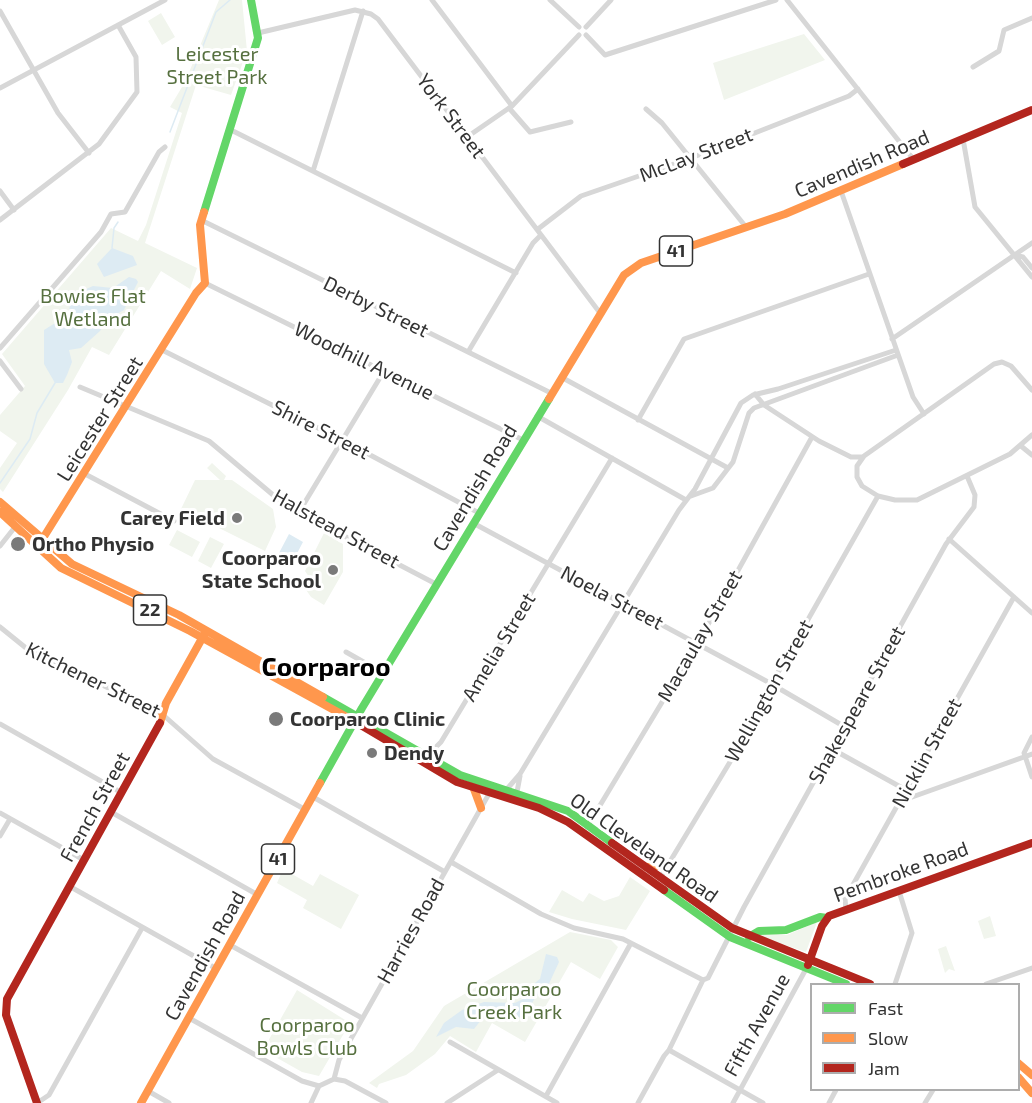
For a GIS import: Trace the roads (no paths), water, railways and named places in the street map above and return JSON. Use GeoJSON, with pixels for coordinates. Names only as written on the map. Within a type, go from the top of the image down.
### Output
{"type":"FeatureCollection","features":[{"type":"Feature","properties":{"kind":"main road"},"geometry":{"type":"LineString","coordinates":[[205,283],[201,220],[258,33],[253,23],[250,0]]}},
{"type":"Feature","properties":{"kind":"main road","name":"Cavendish Road"},"geometry":{"type":"LineString","coordinates":[[141,1103],[383,673],[620,280],[637,265],[841,191],[1032,110]]}},
{"type":"Feature","properties":{"kind":"main road","name":"Leicester Street"},"geometry":{"type":"LineString","coordinates":[[40,544],[196,293],[205,283]]}},
{"type":"Feature","properties":{"kind":"main road","name":"Old Cleveland Road"},"geometry":{"type":"LineString","coordinates":[[0,502],[67,571],[205,634],[460,775],[559,807],[731,933],[808,965],[867,983]]}},
{"type":"Feature","properties":{"kind":"main road","name":"Old Cleveland Road"},"geometry":{"type":"LineString","coordinates":[[0,512],[40,544]]}},
{"type":"Feature","properties":{"kind":"main road","name":"French Street"},"geometry":{"type":"LineString","coordinates":[[3,996],[69,886],[158,729],[162,714],[205,634]]}},
{"type":"Feature","properties":{"kind":"main road","name":"Old Cleveland Road"},"geometry":{"type":"LineString","coordinates":[[357,718],[450,778],[474,789],[547,812],[586,828],[646,867],[657,881]]}},
{"type":"Feature","properties":{"kind":"main road"},"geometry":{"type":"LineString","coordinates":[[474,789],[481,808]]}},
{"type":"Feature","properties":{"kind":"main road","name":"Pembroke Road"},"geometry":{"type":"LineString","coordinates":[[808,965],[827,918],[846,909],[1032,843]]}},
{"type":"Feature","properties":{"kind":"main road"},"geometry":{"type":"LineString","coordinates":[[646,867],[668,865]]}},
{"type":"Feature","properties":{"kind":"main road"},"geometry":{"type":"LineString","coordinates":[[749,937],[759,931],[786,930],[820,917],[827,918]]}},
{"type":"Feature","properties":{"kind":"main road","name":"Old Cleveland Road"},"geometry":{"type":"LineString","coordinates":[[731,933],[749,937],[844,983]]}},
{"type":"Feature","properties":{"kind":"main road"},"geometry":{"type":"LineString","coordinates":[[3,996],[6,1015],[37,1103]]}},
{"type":"Feature","properties":{"kind":"main road"},"geometry":{"type":"LineString","coordinates":[[1020,1065],[1032,1075]]}},
{"type":"Feature","properties":{"kind":"main road"},"geometry":{"type":"LineString","coordinates":[[1020,1079],[1032,1093]]}},
{"type":"Feature","properties":{"kind":"street"},"geometry":{"type":"LineString","coordinates":[[0,88],[165,0]]}},
{"type":"Feature","properties":{"kind":"street"},"geometry":{"type":"LineString","coordinates":[[432,0],[530,132],[571,122]]}},
{"type":"Feature","properties":{"kind":"street"},"geometry":{"type":"LineString","coordinates":[[550,0],[582,27]]}},
{"type":"Feature","properties":{"kind":"street"},"geometry":{"type":"LineString","coordinates":[[467,137],[510,107],[582,35],[582,27],[611,0]]}},
{"type":"Feature","properties":{"kind":"street"},"geometry":{"type":"LineString","coordinates":[[582,35],[605,54],[776,0]]}},
{"type":"Feature","properties":{"kind":"street"},"geometry":{"type":"LineString","coordinates":[[787,0],[914,160]]}},
{"type":"Feature","properties":{"kind":"street"},"geometry":{"type":"LineString","coordinates":[[0,10],[58,113],[89,153]]}},
{"type":"Feature","properties":{"kind":"street"},"geometry":{"type":"LineString","coordinates":[[258,33],[355,10],[363,11],[313,171]]}},
{"type":"Feature","properties":{"kind":"street","name":"York Street"},"geometry":{"type":"LineString","coordinates":[[363,11],[378,19],[538,229],[540,236],[600,312]]}},
{"type":"Feature","properties":{"kind":"street"},"geometry":{"type":"LineString","coordinates":[[973,67],[999,51],[1004,30],[1032,18]]}},
{"type":"Feature","properties":{"kind":"street"},"geometry":{"type":"LineString","coordinates":[[0,220],[89,153],[137,92],[136,57],[117,25]]}},
{"type":"Feature","properties":{"kind":"street","name":"McLay Street"},"geometry":{"type":"LineString","coordinates":[[538,229],[581,196],[691,158],[849,96],[858,89]]}},
{"type":"Feature","properties":{"kind":"street"},"geometry":{"type":"LineString","coordinates":[[645,109],[662,123],[747,227]]}},
{"type":"Feature","properties":{"kind":"street"},"geometry":{"type":"LineString","coordinates":[[229,129],[516,273]]}},
{"type":"Feature","properties":{"kind":"street"},"geometry":{"type":"LineString","coordinates":[[963,139],[975,207],[1032,277]]}},
{"type":"Feature","properties":{"kind":"street"},"geometry":{"type":"LineString","coordinates":[[0,348],[101,232],[114,212],[125,213],[159,152],[165,147]]}},
{"type":"Feature","properties":{"kind":"street"},"geometry":{"type":"LineString","coordinates":[[0,191],[14,210]]}},
{"type":"Feature","properties":{"kind":"street"},"geometry":{"type":"LineString","coordinates":[[841,191],[915,401],[924,414]]}},
{"type":"Feature","properties":{"kind":"street","name":"Derby Street"},"geometry":{"type":"LineString","coordinates":[[201,220],[551,393]]}},
{"type":"Feature","properties":{"kind":"street"},"geometry":{"type":"LineString","coordinates":[[468,352],[533,243],[540,236]]}},
{"type":"Feature","properties":{"kind":"street"},"geometry":{"type":"LineString","coordinates":[[892,339],[1032,243]]}},
{"type":"Feature","properties":{"kind":"street"},"geometry":{"type":"LineString","coordinates":[[1014,255],[1023,257],[1032,268]]}},
{"type":"Feature","properties":{"kind":"street"},"geometry":{"type":"LineString","coordinates":[[638,420],[684,339],[869,274]]}},
{"type":"Feature","properties":{"kind":"street","name":"Woodhill Avenue"},"geometry":{"type":"LineString","coordinates":[[205,283],[523,440]]}},
{"type":"Feature","properties":{"kind":"street","name":"Shire Street"},"geometry":{"type":"LineString","coordinates":[[162,350],[342,440],[479,513]]}},
{"type":"Feature","properties":{"kind":"street"},"geometry":{"type":"LineString","coordinates":[[507,789],[520,774],[689,498],[739,406],[755,394],[897,352]]}},
{"type":"Feature","properties":{"kind":"street"},"geometry":{"type":"LineString","coordinates":[[689,498],[713,488],[735,459],[749,413],[763,404],[897,352]]}},
{"type":"Feature","properties":{"kind":"street"},"geometry":{"type":"LineString","coordinates":[[0,361],[21,389]]}},
{"type":"Feature","properties":{"kind":"street"},"geometry":{"type":"LineString","coordinates":[[1032,390],[1014,368],[1004,363],[994,364],[862,457],[857,469],[859,480],[864,488],[878,496],[896,500],[917,500],[1021,446],[1032,435]]}},
{"type":"Feature","properties":{"kind":"street"},"geometry":{"type":"LineString","coordinates":[[299,512],[384,371]]}},
{"type":"Feature","properties":{"kind":"street"},"geometry":{"type":"LineString","coordinates":[[561,377],[728,468]]}},
{"type":"Feature","properties":{"kind":"street","name":"Halstead Street"},"geometry":{"type":"LineString","coordinates":[[80,387],[209,441],[266,490],[299,512],[436,584]]}},
{"type":"Feature","properties":{"kind":"street"},"geometry":{"type":"LineString","coordinates":[[755,394],[763,404],[812,437],[849,456],[862,457]]}},
{"type":"Feature","properties":{"kind":"street"},"geometry":{"type":"LineString","coordinates":[[537,416],[689,498]]}},
{"type":"Feature","properties":{"kind":"street","name":"Macaulay Street"},"geometry":{"type":"LineString","coordinates":[[586,828],[697,644],[812,437]]}},
{"type":"Feature","properties":{"kind":"street"},"geometry":{"type":"LineString","coordinates":[[1021,446],[1032,455]]}},
{"type":"Feature","properties":{"kind":"street","name":"Amelia Street"},"geometry":{"type":"LineString","coordinates":[[427,756],[441,742],[612,458]]}},
{"type":"Feature","properties":{"kind":"street"},"geometry":{"type":"LineString","coordinates":[[85,474],[174,521]]}},
{"type":"Feature","properties":{"kind":"street","name":"Shakespeare Street"},"geometry":{"type":"LineString","coordinates":[[638,1103],[669,1050],[703,980],[708,978],[949,539],[975,505],[974,491],[967,476]]}},
{"type":"Feature","properties":{"kind":"street","name":"Wellington Street"},"geometry":{"type":"LineString","coordinates":[[657,881],[762,708],[878,496]]}},
{"type":"Feature","properties":{"kind":"street","name":"Noela Street"},"geometry":{"type":"LineString","coordinates":[[473,523],[623,603],[845,727]]}},
{"type":"Feature","properties":{"kind":"street"},"geometry":{"type":"LineString","coordinates":[[0,546],[15,526]]}},
{"type":"Feature","properties":{"kind":"street"},"geometry":{"type":"LineString","coordinates":[[949,539],[1032,613]]}},
{"type":"Feature","properties":{"kind":"street","name":"Nicklin Street"},"geometry":{"type":"LineString","coordinates":[[846,909],[844,901],[1014,597]]}},
{"type":"Feature","properties":{"kind":"street","name":"Kitchener Street"},"geometry":{"type":"LineString","coordinates":[[0,627],[26,648],[162,714],[213,759],[306,810]]}},
{"type":"Feature","properties":{"kind":"street"},"geometry":{"type":"LineString","coordinates":[[346,652],[383,673]]}},
{"type":"Feature","properties":{"kind":"street"},"geometry":{"type":"LineString","coordinates":[[0,724],[122,793]]}},
{"type":"Feature","properties":{"kind":"street"},"geometry":{"type":"LineString","coordinates":[[1032,737],[1025,756],[1032,777]]}},
{"type":"Feature","properties":{"kind":"street","name":"Amelia Street"},"geometry":{"type":"LineString","coordinates":[[436,761],[441,742]]}},
{"type":"Feature","properties":{"kind":"street"},"geometry":{"type":"LineString","coordinates":[[832,749],[906,790]]}},
{"type":"Feature","properties":{"kind":"street"},"geometry":{"type":"LineString","coordinates":[[900,801],[1032,754]]}},
{"type":"Feature","properties":{"kind":"street"},"geometry":{"type":"LineString","coordinates":[[517,792],[520,774]]}},
{"type":"Feature","properties":{"kind":"street","name":"Harries Road"},"geometry":{"type":"LineString","coordinates":[[334,1079],[336,1067],[362,1018],[494,786]]}},
{"type":"Feature","properties":{"kind":"street"},"geometry":{"type":"LineString","coordinates":[[313,797],[445,872]]}},
{"type":"Feature","properties":{"kind":"street"},"geometry":{"type":"LineString","coordinates":[[111,812],[258,895]]}},
{"type":"Feature","properties":{"kind":"street"},"geometry":{"type":"LineString","coordinates":[[0,813],[84,860]]}},
{"type":"Feature","properties":{"kind":"street"},"geometry":{"type":"LineString","coordinates":[[0,836],[10,819]]}},
{"type":"Feature","properties":{"kind":"street"},"geometry":{"type":"LineString","coordinates":[[451,862],[550,917],[574,928],[616,936],[703,980]]}},
{"type":"Feature","properties":{"kind":"street"},"geometry":{"type":"LineString","coordinates":[[69,886],[217,969]]}},
{"type":"Feature","properties":{"kind":"street"},"geometry":{"type":"LineString","coordinates":[[895,983],[912,933],[899,891]]}},
{"type":"Feature","properties":{"kind":"street"},"geometry":{"type":"LineString","coordinates":[[37,1103],[49,1095],[142,928]]}},
{"type":"Feature","properties":{"kind":"street"},"geometry":{"type":"LineString","coordinates":[[546,1096],[631,943]]}},
{"type":"Feature","properties":{"kind":"street"},"geometry":{"type":"LineString","coordinates":[[230,945],[362,1018]]}},
{"type":"Feature","properties":{"kind":"street","name":"Fifth Avenue"},"geometry":{"type":"LineString","coordinates":[[733,1103],[808,965]]}},
{"type":"Feature","properties":{"kind":"street"},"geometry":{"type":"LineString","coordinates":[[989,983],[1032,968]]}},
{"type":"Feature","properties":{"kind":"street"},"geometry":{"type":"LineString","coordinates":[[189,1018],[302,1081],[319,1086]]}},
{"type":"Feature","properties":{"kind":"street"},"geometry":{"type":"LineString","coordinates":[[450,1042],[557,1103]]}},
{"type":"Feature","properties":{"kind":"street"},"geometry":{"type":"LineString","coordinates":[[669,1050],[763,1103]]}},
{"type":"Feature","properties":{"kind":"street"},"geometry":{"type":"LineString","coordinates":[[447,1103],[498,1070]]}},
{"type":"Feature","properties":{"kind":"street"},"geometry":{"type":"LineString","coordinates":[[310,1103],[319,1086],[334,1079],[356,1086],[386,1103]]}},
{"type":"Feature","properties":{"kind":"street"},"geometry":{"type":"LineString","coordinates":[[148,1091],[169,1103]]}},
{"type":"Feature","properties":{"kind":"waterway"},"geometry":{"type":"LineString","coordinates":[[170,132],[216,12],[230,0]]}},
{"type":"Feature","properties":{"kind":"waterway"},"geometry":{"type":"LineString","coordinates":[[112,248],[114,228],[118,222]]}},
{"type":"Feature","properties":{"kind":"waterway"},"geometry":{"type":"LineString","coordinates":[[0,483],[30,439],[37,413],[55,383]]}},
{"type":"Feature","properties":{"kind":"place","name":"Carey Field"},"geometry":{"type":"Point","coordinates":[237,518]}},
{"type":"Feature","properties":{"kind":"place","name":"Ortho Physio"},"geometry":{"type":"Point","coordinates":[18,544]}},
{"type":"Feature","properties":{"kind":"place","name":"Coorparoo State School"},"geometry":{"type":"Point","coordinates":[333,570]}},
{"type":"Feature","properties":{"kind":"place","name":"Coorparoo Clinic"},"geometry":{"type":"Point","coordinates":[276,719]}},
{"type":"Feature","properties":{"kind":"place","name":"Dendy"},"geometry":{"type":"Point","coordinates":[372,753]}},
{"type":"Feature","properties":{"kind":"district","name":"Coorparoo"},"geometry":{"type":"Point","coordinates":[326,667]}},
{"type":"Feature","properties":{"kind":"park label","name":"Leicester Street Park"},"geometry":{"type":"Point","coordinates":[217,66]}},
{"type":"Feature","properties":{"kind":"park label","name":"Bowies Flat Wetland"},"geometry":{"type":"Point","coordinates":[93,308]}},
{"type":"Feature","properties":{"kind":"park label","name":"Coorparoo Creek Park"},"geometry":{"type":"Point","coordinates":[514,1000]}},
{"type":"Feature","properties":{"kind":"park label","name":"Coorparoo Bowls Club"},"geometry":{"type":"Point","coordinates":[307,1036]}}]}
